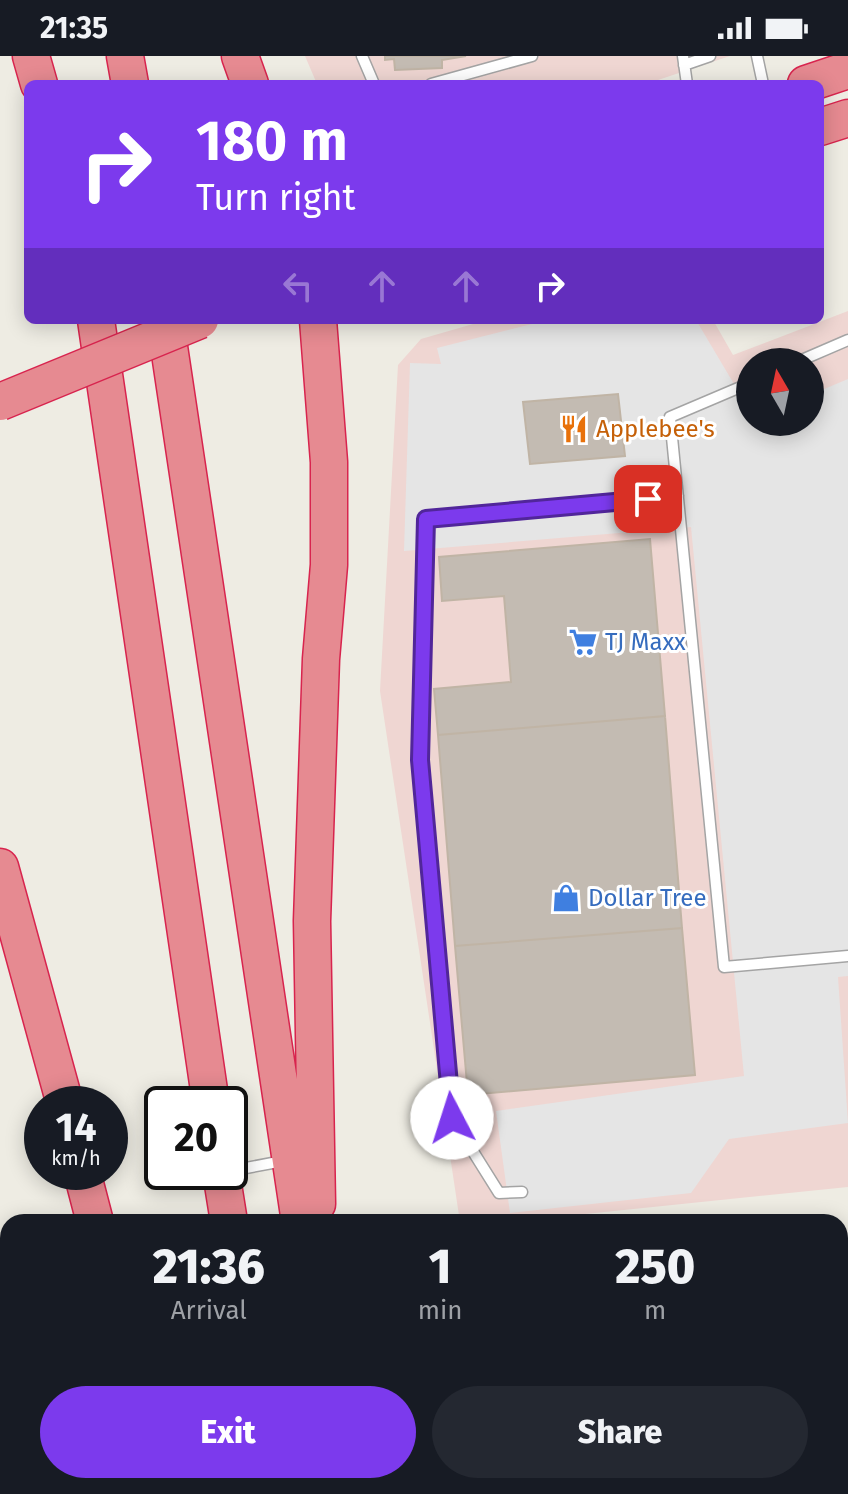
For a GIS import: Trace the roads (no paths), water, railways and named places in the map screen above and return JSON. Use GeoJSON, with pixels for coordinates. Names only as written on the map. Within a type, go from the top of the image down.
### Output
{"type":"FeatureCollection","features":[{"type":"Feature","properties":{"kind":"highway"},"geometry":{"type":"LineString","coordinates":[[31,56],[38,80]]}},
{"type":"Feature","properties":{"kind":"highway"},"geometry":{"type":"LineString","coordinates":[[57,56],[60,80]]}},
{"type":"Feature","properties":{"kind":"highway"},"geometry":{"type":"LineString","coordinates":[[125,56],[129,80]]}},
{"type":"Feature","properties":{"kind":"highway"},"geometry":{"type":"LineString","coordinates":[[240,56],[249,80]]}},
{"type":"Feature","properties":{"kind":"highway"},"geometry":{"type":"LineString","coordinates":[[818,80],[848,70]]}},
{"type":"Feature","properties":{"kind":"highway"},"geometry":{"type":"LineString","coordinates":[[824,126],[848,118]]}},
{"type":"Feature","properties":{"kind":"highway"},"geometry":{"type":"LineString","coordinates":[[97,324],[208,1086]]}},
{"type":"Feature","properties":{"kind":"highway"},"geometry":{"type":"LineString","coordinates":[[166,324],[299,1214]]}},
{"type":"Feature","properties":{"kind":"highway"},"geometry":{"type":"LineString","coordinates":[[0,402],[190,324]]}},
{"type":"Feature","properties":{"kind":"highway"},"geometry":{"type":"LineString","coordinates":[[317,1214],[312,921],[321,659],[329,565],[329,462],[318,324]]}},
{"type":"Feature","properties":{"kind":"highway"},"geometry":{"type":"LineString","coordinates":[[0,867],[60,1086]]}},
{"type":"Feature","properties":{"kind":"highway"},"geometry":{"type":"LineString","coordinates":[[87,1190],[93,1214]]}},
{"type":"Feature","properties":{"kind":"highway"},"geometry":{"type":"LineString","coordinates":[[225,1190],[228,1214]]}},
{"type":"Feature","properties":{"kind":"lane"},"geometry":{"type":"LineString","coordinates":[[362,56],[372,80]]}},
{"type":"Feature","properties":{"kind":"lane"},"geometry":{"type":"LineString","coordinates":[[445,80],[532,56]]}},
{"type":"Feature","properties":{"kind":"lane"},"geometry":{"type":"LineString","coordinates":[[686,80],[684,60],[710,56]]}},
{"type":"Feature","properties":{"kind":"lane"},"geometry":{"type":"LineString","coordinates":[[757,56],[762,80]]}},
{"type":"Feature","properties":{"kind":"lane"},"geometry":{"type":"LineString","coordinates":[[824,350],[848,340]]}},
{"type":"Feature","properties":{"kind":"lane"},"geometry":{"type":"LineString","coordinates":[[736,389],[670,417],[724,967],[848,956]]}},
{"type":"Feature","properties":{"kind":"lane"},"geometry":{"type":"LineString","coordinates":[[522,1192],[499,1193],[452,1118],[420,760],[426,519],[678,496]]}},
{"type":"Feature","properties":{"kind":"lane"},"geometry":{"type":"LineString","coordinates":[[248,1168],[291,1160]]}},
{"type":"Feature","properties":{"kind":"place","name":"Applebee's"},"geometry":{"type":"Point","coordinates":[574,429]}},
{"type":"Feature","properties":{"kind":"place","name":"TJ Maxx"},"geometry":{"type":"Point","coordinates":[583,642]}},
{"type":"Feature","properties":{"kind":"place","name":"Dollar Tree"},"geometry":{"type":"Point","coordinates":[566,898]}}]}
